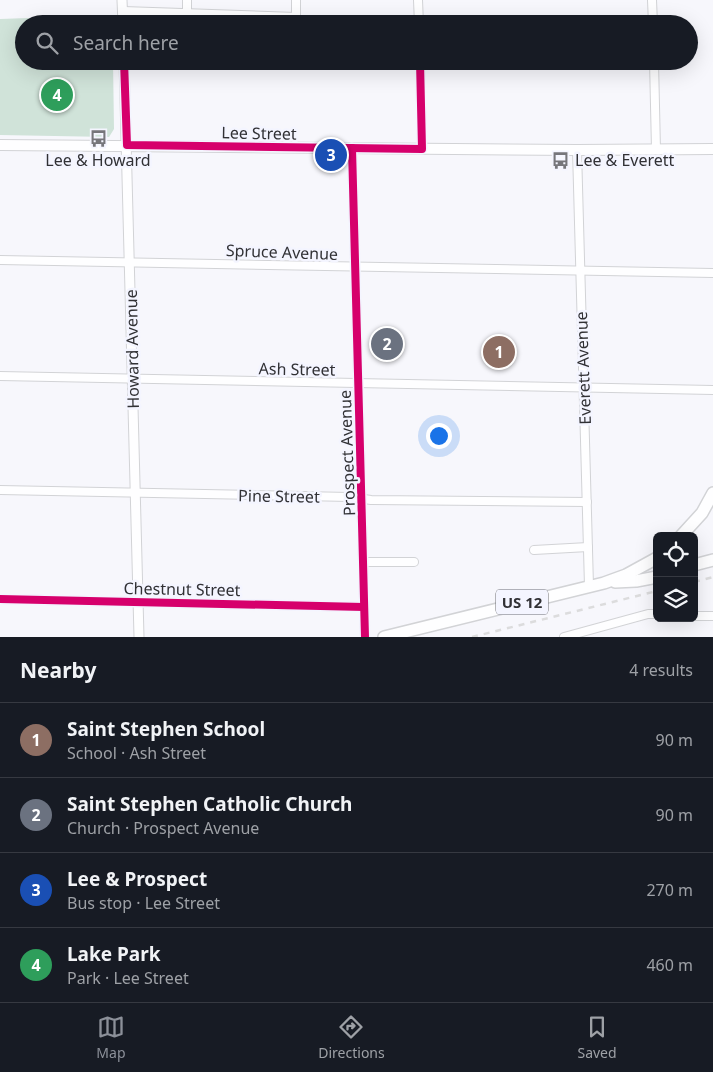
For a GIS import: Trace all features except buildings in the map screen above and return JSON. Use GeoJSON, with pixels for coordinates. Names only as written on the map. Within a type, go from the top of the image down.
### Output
{"type":"FeatureCollection","features":[{"type":"Feature","properties":{"kind":"main road","name":"Lee Street"},"geometry":{"type":"LineString","coordinates":[[0,145],[577,150],[713,149]]}},
{"type":"Feature","properties":{"kind":"main road"},"geometry":{"type":"LineString","coordinates":[[685,532],[702,513],[713,493]]}},
{"type":"Feature","properties":{"kind":"main road"},"geometry":{"type":"LineString","coordinates":[[698,564],[713,559]]}},
{"type":"Feature","properties":{"kind":"main road","name":"US 12"},"geometry":{"type":"LineString","coordinates":[[384,637],[604,582],[626,575],[653,560]]}},
{"type":"Feature","properties":{"kind":"main road"},"geometry":{"type":"LineString","coordinates":[[604,582],[636,581],[653,578]]}},
{"type":"Feature","properties":{"kind":"street"},"geometry":{"type":"LineString","coordinates":[[122,0],[123,15]]}},
{"type":"Feature","properties":{"kind":"street"},"geometry":{"type":"LineString","coordinates":[[187,0],[187,14]]}},
{"type":"Feature","properties":{"kind":"street"},"geometry":{"type":"LineString","coordinates":[[296,0],[296,15]]}},
{"type":"Feature","properties":{"kind":"street"},"geometry":{"type":"LineString","coordinates":[[418,0],[419,15]]}},
{"type":"Feature","properties":{"kind":"street"},"geometry":{"type":"LineString","coordinates":[[652,0],[653,15]]}},
{"type":"Feature","properties":{"kind":"street"},"geometry":{"type":"LineString","coordinates":[[123,11],[214,15]]}},
{"type":"Feature","properties":{"kind":"street","name":"Howard Avenue"},"geometry":{"type":"LineString","coordinates":[[124,70],[139,637]]}},
{"type":"Feature","properties":{"kind":"street"},"geometry":{"type":"LineString","coordinates":[[420,70],[422,149]]}},
{"type":"Feature","properties":{"kind":"street"},"geometry":{"type":"LineString","coordinates":[[654,70],[656,150]]}},
{"type":"Feature","properties":{"kind":"street","name":"Prospect Avenue"},"geometry":{"type":"LineString","coordinates":[[352,148],[365,637]]}},
{"type":"Feature","properties":{"kind":"street","name":"Everett Avenue"},"geometry":{"type":"LineString","coordinates":[[577,150],[589,586]]}},
{"type":"Feature","properties":{"kind":"street","name":"Spruce Avenue"},"geometry":{"type":"LineString","coordinates":[[0,260],[355,268],[713,273]]}},
{"type":"Feature","properties":{"kind":"street","name":"Ash Street"},"geometry":{"type":"LineString","coordinates":[[0,376],[713,390]]}},
{"type":"Feature","properties":{"kind":"street","name":"Pine Street"},"geometry":{"type":"LineString","coordinates":[[0,490],[350,497],[362,499],[587,502]]}},
{"type":"Feature","properties":{"kind":"street"},"geometry":{"type":"LineString","coordinates":[[534,550],[588,547]]}},
{"type":"Feature","properties":{"kind":"street"},"geometry":{"type":"LineString","coordinates":[[698,559],[713,559]]}},
{"type":"Feature","properties":{"kind":"street"},"geometry":{"type":"LineString","coordinates":[[363,562],[414,562]]}},
{"type":"Feature","properties":{"kind":"street","name":"Chestnut Street"},"geometry":{"type":"LineString","coordinates":[[0,599],[364,607]]}},
{"type":"Feature","properties":{"kind":"street"},"geometry":{"type":"LineString","coordinates":[[564,637],[592,634],[648,614],[653,614]]}},
{"type":"Feature","properties":{"kind":"street"},"geometry":{"type":"LineString","coordinates":[[698,616],[713,616]]}},
{"type":"Feature","properties":{"kind":"green space"},"geometry":{"type":"Polygon","coordinates":[[[15,18],[15,70],[113,70],[114,129],[109,137],[0,135],[0,19],[15,18]]]}},
{"type":"Feature","properties":{"kind":"railway"},"geometry":{"type":"LineString","coordinates":[[698,581],[713,577]]}},
{"type":"Feature","properties":{"kind":"railway"},"geometry":{"type":"LineString","coordinates":[[472,637],[653,592]]}},
{"type":"Feature","properties":{"kind":"cycle path"},"geometry":{"type":"LineString","coordinates":[[124,70],[127,145],[422,149],[420,70]]}},
{"type":"Feature","properties":{"kind":"cycle path"},"geometry":{"type":"LineString","coordinates":[[352,148],[365,637]]}},
{"type":"Feature","properties":{"kind":"cycle path"},"geometry":{"type":"LineString","coordinates":[[0,599],[364,607]]}},
{"type":"Feature","properties":{"kind":"place","name":"Lake Park"},"geometry":{"type":"Point","coordinates":[57,95]}},
{"type":"Feature","properties":{"kind":"place","name":"Lee & Howard"},"geometry":{"type":"Point","coordinates":[98,139]}},
{"type":"Feature","properties":{"kind":"place","name":"Lee & Prospect"},"geometry":{"type":"Point","coordinates":[331,155]}},
{"type":"Feature","properties":{"kind":"place","name":"Lee & Everett"},"geometry":{"type":"Point","coordinates":[561,160]}},
{"type":"Feature","properties":{"kind":"place","name":"Saint Stephen Catholic Church"},"geometry":{"type":"Point","coordinates":[387,344]}},
{"type":"Feature","properties":{"kind":"place","name":"Saint Stephen School"},"geometry":{"type":"Point","coordinates":[499,352]}}]}
